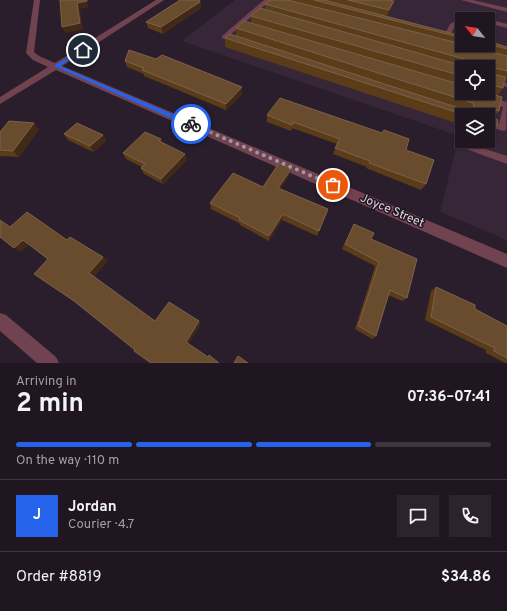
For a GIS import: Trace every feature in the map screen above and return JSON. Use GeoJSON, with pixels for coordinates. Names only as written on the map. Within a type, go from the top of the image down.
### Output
{"type":"FeatureCollection","features":[{"type":"Feature","properties":{"kind":"street","name":"Joyce Street"},"geometry":{"type":"LineString","coordinates":[[37,0],[30,46],[30,53],[36,58],[507,261]]}},
{"type":"Feature","properties":{"kind":"street"},"geometry":{"type":"LineString","coordinates":[[0,101],[22,85],[57,66],[161,0]]}},
{"type":"Feature","properties":{"kind":"street"},"geometry":{"type":"LineString","coordinates":[[464,0],[507,10]]}},
{"type":"Feature","properties":{"kind":"street"},"geometry":{"type":"LineString","coordinates":[[0,321],[50,363]]}},
{"type":"Feature","properties":{"kind":"lane"},"geometry":{"type":"LineString","coordinates":[[247,44],[224,37],[243,26],[257,14],[268,0],[276,2]]}},
{"type":"Feature","properties":{"kind":"lane"},"geometry":{"type":"LineString","coordinates":[[495,23],[507,26]]}},
{"type":"Feature","properties":{"kind":"lane"},"geometry":{"type":"LineString","coordinates":[[439,36],[449,39],[452,25],[455,24]]}},
{"type":"Feature","properties":{"kind":"lane"},"geometry":{"type":"LineString","coordinates":[[495,82],[507,85]]}},
{"type":"Feature","properties":{"kind":"lane"},"geometry":{"type":"LineString","coordinates":[[489,100],[507,106],[503,128],[495,125]]}},
{"type":"Feature","properties":{"kind":"lane"},"geometry":{"type":"LineString","coordinates":[[472,148],[507,160]]}},
{"type":"Feature","properties":{"kind":"shaded area"},"geometry":{"type":"Polygon","coordinates":[[[235,0],[507,0],[507,240],[440,212],[456,148],[495,148],[495,108],[455,108],[455,135],[182,41],[235,0]]]}},
{"type":"Feature","properties":{"kind":"building"},"geometry":{"type":"Polygon","coordinates":[[[60,0],[87,0],[77,3],[80,23],[62,27],[60,0]]]}},
{"type":"Feature","properties":{"kind":"building"},"geometry":{"type":"Polygon","coordinates":[[[180,0],[199,0],[200,2],[161,27],[146,22],[180,0]]]}},
{"type":"Feature","properties":{"kind":"building"},"geometry":{"type":"Polygon","coordinates":[[[270,0],[288,0],[455,42],[455,52],[492,52],[507,56],[507,71],[495,68],[495,60],[468,60],[265,4],[270,0]]]}},
{"type":"Feature","properties":{"kind":"building"},"geometry":{"type":"Polygon","coordinates":[[[314,0],[324,0],[455,34],[455,36],[314,0]]]}},
{"type":"Feature","properties":{"kind":"building"},"geometry":{"type":"Polygon","coordinates":[[[348,0],[391,0],[394,1],[389,10],[348,0]]]}},
{"type":"Feature","properties":{"kind":"building"},"geometry":{"type":"Polygon","coordinates":[[[260,8],[455,64],[455,74],[251,16],[260,8]]]}},
{"type":"Feature","properties":{"kind":"building"},"geometry":{"type":"Polygon","coordinates":[[[244,21],[455,83],[455,97],[236,28],[244,21]]]}},
{"type":"Feature","properties":{"kind":"building"},"geometry":{"type":"Polygon","coordinates":[[[230,34],[459,108],[455,108],[455,112],[225,38],[230,34]]]}},
{"type":"Feature","properties":{"kind":"building"},"geometry":{"type":"Polygon","coordinates":[[[495,43],[507,47],[507,49],[495,46],[495,43]]]}},
{"type":"Feature","properties":{"kind":"building"},"geometry":{"type":"Polygon","coordinates":[[[129,50],[156,59],[162,55],[242,87],[226,104],[142,70],[144,68],[125,61],[129,50]]]}},
{"type":"Feature","properties":{"kind":"building"},"geometry":{"type":"Polygon","coordinates":[[[495,74],[505,77],[503,88],[495,86],[495,74]]]}},
{"type":"Feature","properties":{"kind":"building"},"geometry":{"type":"Polygon","coordinates":[[[495,95],[502,97],[499,111],[495,110],[495,108],[470,108],[474,107],[473,103],[464,100],[495,100],[495,95]]]}},
{"type":"Feature","properties":{"kind":"building"},"geometry":{"type":"Polygon","coordinates":[[[280,98],[382,133],[384,130],[409,139],[406,150],[434,160],[426,184],[369,163],[370,161],[335,148],[340,139],[293,122],[292,125],[267,115],[280,98]]]}},
{"type":"Feature","properties":{"kind":"building"},"geometry":{"type":"Polygon","coordinates":[[[495,118],[498,120],[497,125],[495,124],[495,118]]]}},
{"type":"Feature","properties":{"kind":"building"},"geometry":{"type":"Polygon","coordinates":[[[9,121],[34,123],[13,151],[0,150],[0,132],[9,121]]]}},
{"type":"Feature","properties":{"kind":"building"},"geometry":{"type":"Polygon","coordinates":[[[77,123],[103,135],[90,146],[64,134],[77,123]]]}},
{"type":"Feature","properties":{"kind":"building"},"geometry":{"type":"Polygon","coordinates":[[[145,132],[161,139],[159,141],[185,154],[161,179],[141,168],[145,164],[123,153],[145,132]]]}},
{"type":"Feature","properties":{"kind":"building"},"geometry":{"type":"Polygon","coordinates":[[[279,163],[291,169],[278,188],[328,209],[319,231],[283,214],[269,236],[239,220],[240,218],[210,203],[233,173],[263,187],[279,163]]]}},
{"type":"Feature","properties":{"kind":"building"},"geometry":{"type":"Polygon","coordinates":[[[27,212],[67,240],[70,237],[103,257],[89,273],[155,321],[169,302],[199,321],[186,342],[208,357],[209,355],[219,363],[151,363],[134,351],[135,350],[74,301],[34,274],[48,259],[23,240],[14,248],[0,237],[0,220],[10,227],[27,212]]]}},
{"type":"Feature","properties":{"kind":"building"},"geometry":{"type":"Polygon","coordinates":[[[354,224],[374,233],[371,239],[417,259],[407,298],[390,290],[376,336],[358,326],[379,262],[345,244],[354,224]]]}},
{"type":"Feature","properties":{"kind":"building"},"geometry":{"type":"Polygon","coordinates":[[[436,287],[475,305],[475,309],[507,326],[507,358],[494,351],[495,348],[431,317],[436,287]]]}},
{"type":"Feature","properties":{"kind":"building"},"geometry":{"type":"Polygon","coordinates":[[[238,356],[248,363],[234,363],[238,356]]]}},
{"type":"Feature","properties":{"kind":"way so far"},"geometry":{"type":"LineString","coordinates":[[191,124],[333,185]]}},
{"type":"Feature","properties":{"kind":"route"},"geometry":{"type":"LineString","coordinates":[[83,50],[57,66],[191,124]]}}]}
